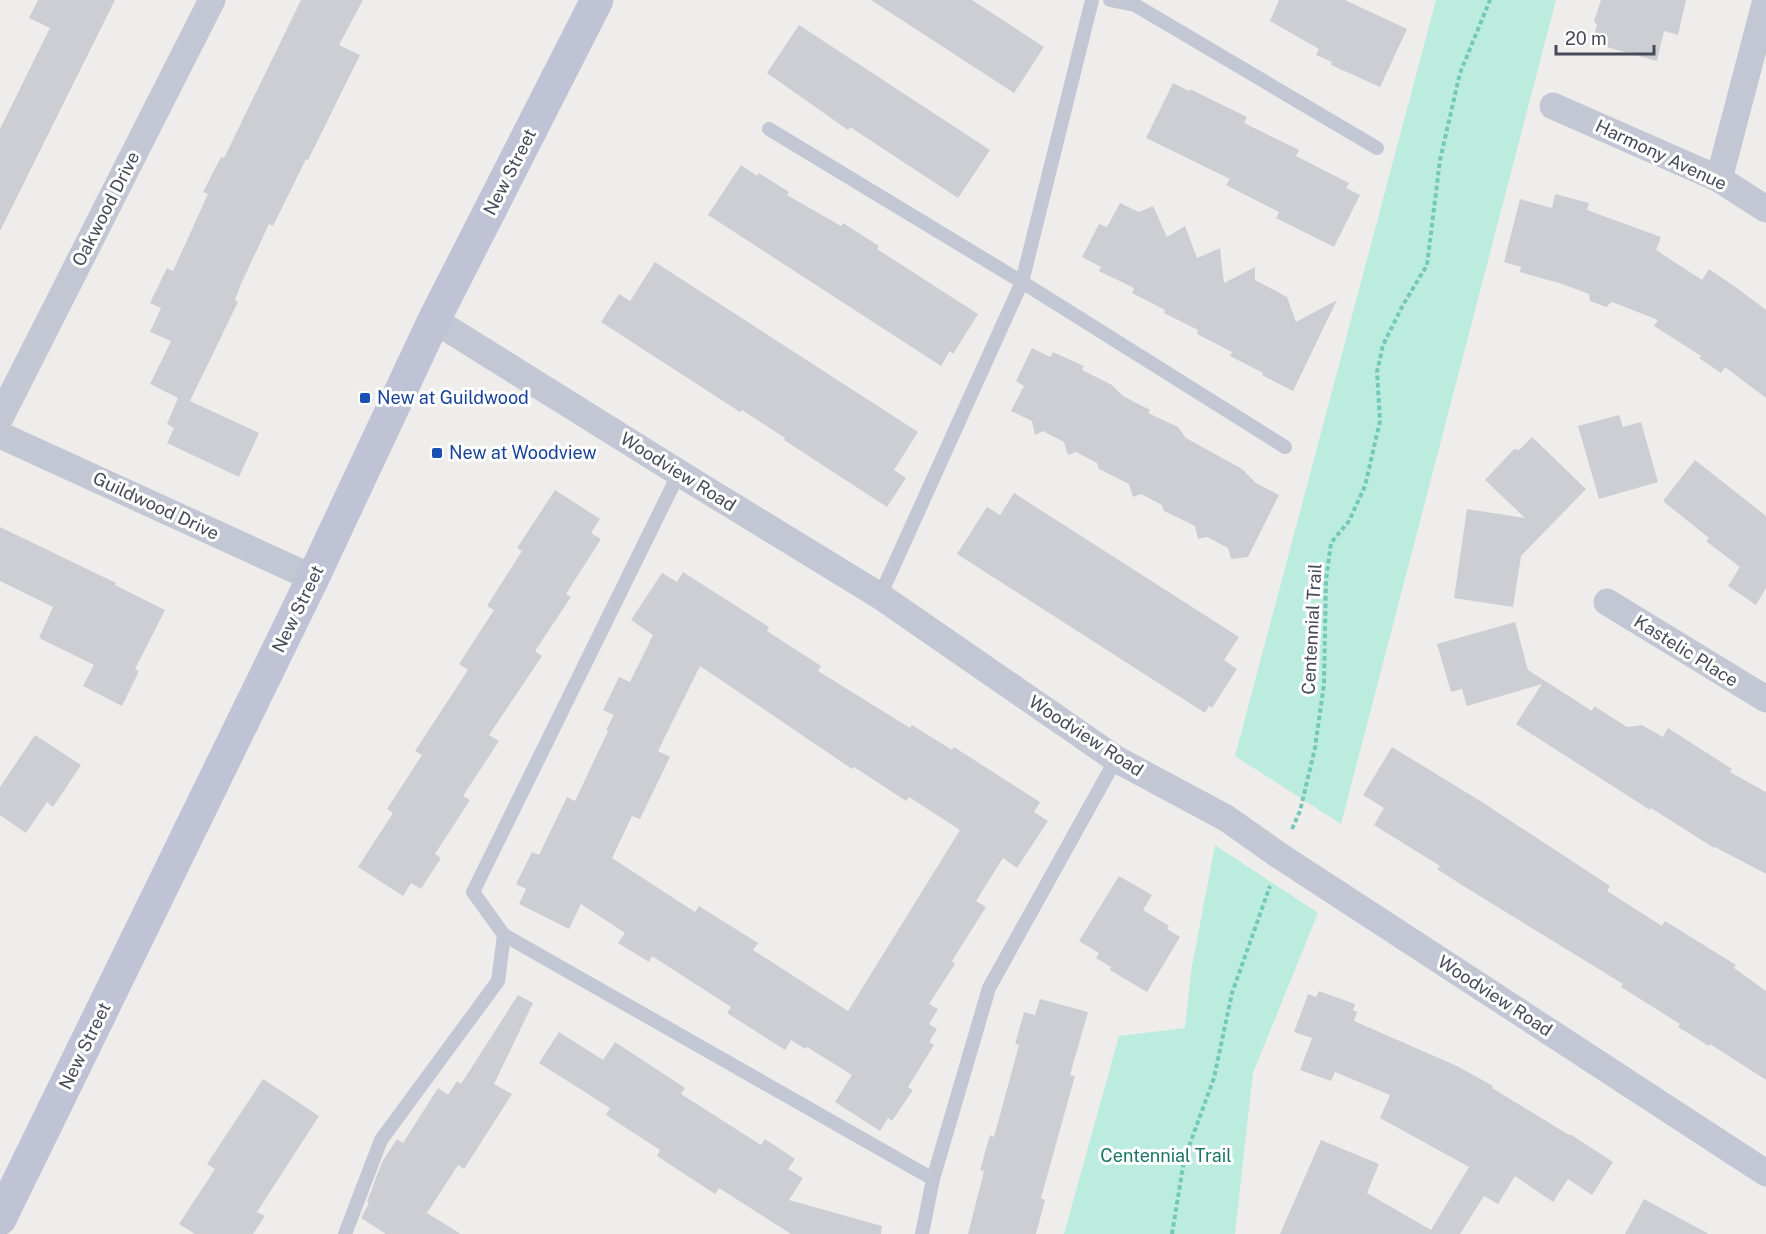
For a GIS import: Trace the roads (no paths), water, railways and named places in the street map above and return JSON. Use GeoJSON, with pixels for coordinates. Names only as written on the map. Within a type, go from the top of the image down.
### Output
{"type":"FeatureCollection","features":[{"type":"Feature","properties":{"kind":"main road","name":"New Street"},"geometry":{"type":"LineString","coordinates":[[2,1215],[313,578],[434,320],[597,0]]}},
{"type":"Feature","properties":{"kind":"street","name":"Oakwood Drive"},"geometry":{"type":"LineString","coordinates":[[0,418],[212,0]]}},
{"type":"Feature","properties":{"kind":"street"},"geometry":{"type":"LineString","coordinates":[[1719,179],[1766,0]]}},
{"type":"Feature","properties":{"kind":"street","name":"Harmony Avenue"},"geometry":{"type":"LineString","coordinates":[[1553,106],[1719,179],[1766,209]]}},
{"type":"Feature","properties":{"kind":"street","name":"Woodview Road"},"geometry":{"type":"LineString","coordinates":[[434,320],[880,596],[1116,759],[1227,818],[1280,856],[1766,1173]]}},
{"type":"Feature","properties":{"kind":"street","name":"Guildwood Drive"},"geometry":{"type":"LineString","coordinates":[[0,435],[313,578]]}},
{"type":"Feature","properties":{"kind":"street","name":"Kastelic Place"},"geometry":{"type":"LineString","coordinates":[[1607,602],[1766,699]]}},
{"type":"Feature","properties":{"kind":"lane"},"geometry":{"type":"LineString","coordinates":[[880,596],[1022,282],[1092,0]]}},
{"type":"Feature","properties":{"kind":"lane"},"geometry":{"type":"LineString","coordinates":[[1110,0],[1135,5],[1377,148]]}},
{"type":"Feature","properties":{"kind":"lane"},"geometry":{"type":"LineString","coordinates":[[769,129],[1022,282],[1285,447]]}},
{"type":"Feature","properties":{"kind":"lane"},"geometry":{"type":"LineString","coordinates":[[679,473],[473,892],[504,935],[933,1179]]}},
{"type":"Feature","properties":{"kind":"lane"},"geometry":{"type":"LineString","coordinates":[[922,1234],[933,1179],[989,988],[1116,759]]}},
{"type":"Feature","properties":{"kind":"lane"},"geometry":{"type":"LineString","coordinates":[[345,1234],[381,1140],[498,981],[504,935]]}},
{"type":"Feature","properties":{"kind":"place","name":"New at Guildwood"},"geometry":{"type":"Point","coordinates":[365,398]}},
{"type":"Feature","properties":{"kind":"place","name":"New at Woodview"},"geometry":{"type":"Point","coordinates":[437,453]}},
{"type":"Feature","properties":{"kind":"park label","name":"Centennial Trail"},"geometry":{"type":"Point","coordinates":[1166,1156]}}]}
